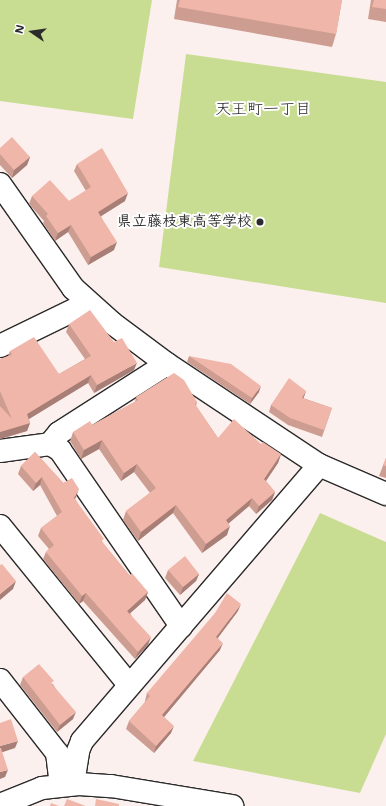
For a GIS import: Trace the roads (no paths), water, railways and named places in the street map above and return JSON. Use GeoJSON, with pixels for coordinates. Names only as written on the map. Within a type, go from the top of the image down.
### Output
{"type":"FeatureCollection","features":[{"type":"Feature","properties":{"kind":"street"},"geometry":{"type":"LineString","coordinates":[[0,184],[73,288],[88,303],[167,364],[319,465],[386,494]]}},
{"type":"Feature","properties":{"kind":"street"},"geometry":{"type":"LineString","coordinates":[[0,346],[88,303]]}},
{"type":"Feature","properties":{"kind":"street"},"geometry":{"type":"LineString","coordinates":[[50,444],[59,433],[167,364]]}},
{"type":"Feature","properties":{"kind":"street"},"geometry":{"type":"LineString","coordinates":[[0,450],[50,444],[60,450],[181,626]]}},
{"type":"Feature","properties":{"kind":"street"},"geometry":{"type":"LineString","coordinates":[[67,784],[82,741],[319,465]]}},
{"type":"Feature","properties":{"kind":"street"},"geometry":{"type":"LineString","coordinates":[[0,526],[129,685]]}},
{"type":"Feature","properties":{"kind":"street"},"geometry":{"type":"LineString","coordinates":[[0,680],[57,753],[67,784]]}},
{"type":"Feature","properties":{"kind":"street"},"geometry":{"type":"LineString","coordinates":[[0,806],[42,788],[67,784],[111,786],[232,806]]}},
{"type":"Feature","properties":{"kind":"place","name":"県立藤枝東高等学校"},"geometry":{"type":"Point","coordinates":[260,222]}},
{"type":"Feature","properties":{"kind":"district","name":"天王町一丁目"},"geometry":{"type":"Point","coordinates":[263,109]}}]}
